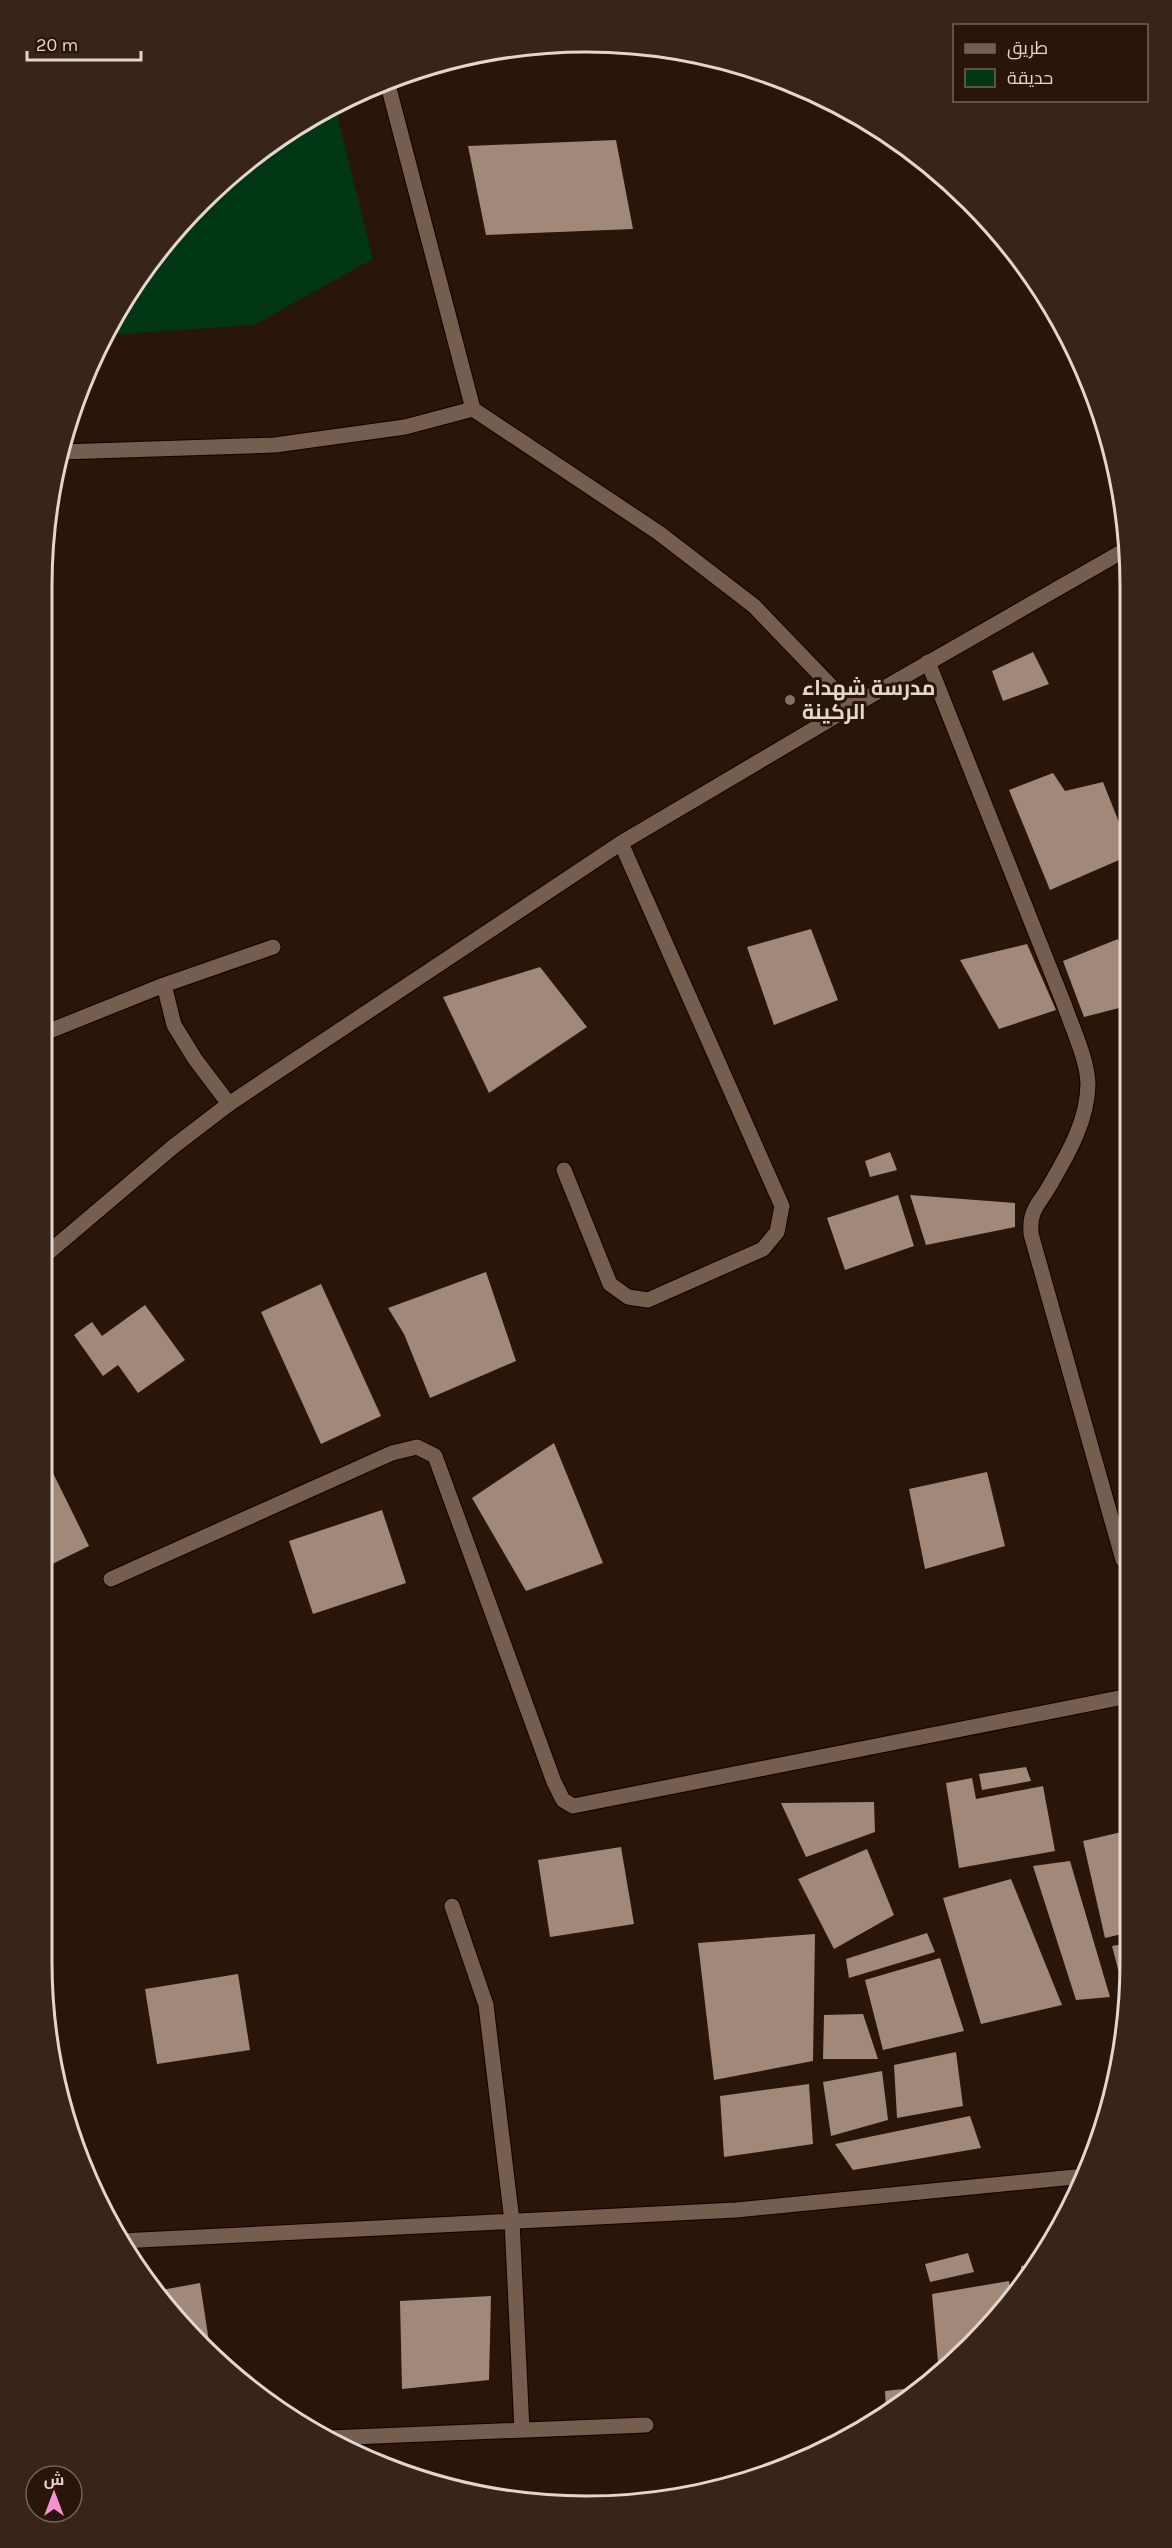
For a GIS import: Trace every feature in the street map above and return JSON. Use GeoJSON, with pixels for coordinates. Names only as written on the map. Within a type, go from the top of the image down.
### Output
{"type":"FeatureCollection","features":[{"type":"Feature","properties":{"kind":"street"},"geometry":{"type":"LineString","coordinates":[[389,90],[473,409],[659,533],[754,606],[851,707]]}},
{"type":"Feature","properties":{"kind":"street"},"geometry":{"type":"LineString","coordinates":[[70,452],[275,445],[405,427],[473,409]]}},
{"type":"Feature","properties":{"kind":"street"},"geometry":{"type":"LineString","coordinates":[[52,1250],[174,1146],[229,1104],[621,843],[928,662],[1118,554]]}},
{"type":"Feature","properties":{"kind":"street"},"geometry":{"type":"LineString","coordinates":[[928,662],[1064,1004],[1088,1081],[1084,1117],[1050,1186],[1033,1210],[1030,1221],[1031,1234],[1120,1549]]}},
{"type":"Feature","properties":{"kind":"street"},"geometry":{"type":"LineString","coordinates":[[564,1170],[610,1284],[628,1297],[648,1300],[763,1249],[777,1232],[782,1206],[621,843]]}},
{"type":"Feature","properties":{"kind":"street"},"geometry":{"type":"LineString","coordinates":[[52,1030],[164,985],[273,947]]}},
{"type":"Feature","properties":{"kind":"street"},"geometry":{"type":"LineString","coordinates":[[164,985],[174,1025],[195,1059],[229,1104]]}},
{"type":"Feature","properties":{"kind":"street"},"geometry":{"type":"LineString","coordinates":[[111,1579],[392,1453],[417,1448],[435,1456],[554,1782],[563,1800],[573,1806],[1120,1698]]}},
{"type":"Feature","properties":{"kind":"street"},"geometry":{"type":"LineString","coordinates":[[452,1906],[486,2005],[512,2221],[522,2430]]}},
{"type":"Feature","properties":{"kind":"street"},"geometry":{"type":"LineString","coordinates":[[131,2240],[736,2210],[1074,2177]]}},
{"type":"Feature","properties":{"kind":"street"},"geometry":{"type":"LineString","coordinates":[[345,2437],[646,2425]]}},
{"type":"Feature","properties":{"kind":"green space"},"geometry":{"type":"Polygon","coordinates":[[[337,115],[373,259],[254,325],[116,334],[142,290],[163,261],[209,209],[261,163],[290,142],[337,115]]]}},
{"type":"Feature","properties":{"kind":"building"},"geometry":{"type":"Polygon","coordinates":[[[616,140],[633,229],[486,235],[468,146],[616,140]]]}},
{"type":"Feature","properties":{"kind":"building"},"geometry":{"type":"Polygon","coordinates":[[[1033,652],[1049,684],[1003,701],[992,671],[1033,652]]]}},
{"type":"Feature","properties":{"kind":"building"},"geometry":{"type":"Polygon","coordinates":[[[1053,773],[1065,791],[1103,782],[1120,825],[1120,860],[1050,890],[1009,790],[1053,773]]]}},
{"type":"Feature","properties":{"kind":"building"},"geometry":{"type":"Polygon","coordinates":[[[811,929],[838,1000],[774,1025],[747,947],[811,929]]]}},
{"type":"Feature","properties":{"kind":"building"},"geometry":{"type":"Polygon","coordinates":[[[1118,939],[1120,945],[1120,1008],[1084,1017],[1063,961],[1118,939]]]}},
{"type":"Feature","properties":{"kind":"building"},"geometry":{"type":"Polygon","coordinates":[[[1027,944],[1056,1010],[999,1029],[960,960],[1027,944]]]}},
{"type":"Feature","properties":{"kind":"building"},"geometry":{"type":"Polygon","coordinates":[[[540,967],[587,1027],[489,1093],[443,997],[540,967]]]}},
{"type":"Feature","properties":{"kind":"building"},"geometry":{"type":"Polygon","coordinates":[[[890,1152],[897,1170],[870,1177],[865,1161],[890,1152]]]}},
{"type":"Feature","properties":{"kind":"building"},"geometry":{"type":"Polygon","coordinates":[[[898,1195],[914,1246],[845,1270],[827,1218],[898,1195]]]}},
{"type":"Feature","properties":{"kind":"building"},"geometry":{"type":"Polygon","coordinates":[[[910,1195],[1015,1203],[1015,1227],[926,1245],[910,1195]]]}},
{"type":"Feature","properties":{"kind":"building"},"geometry":{"type":"Polygon","coordinates":[[[486,1272],[516,1361],[430,1398],[404,1334],[388,1308],[486,1272]]]}},
{"type":"Feature","properties":{"kind":"building"},"geometry":{"type":"Polygon","coordinates":[[[321,1284],[381,1416],[321,1444],[261,1312],[321,1284]]]}},
{"type":"Feature","properties":{"kind":"building"},"geometry":{"type":"Polygon","coordinates":[[[145,1305],[185,1360],[138,1393],[118,1365],[103,1376],[74,1335],[92,1322],[102,1336],[145,1305]]]}},
{"type":"Feature","properties":{"kind":"building"},"geometry":{"type":"Polygon","coordinates":[[[554,1443],[603,1563],[526,1591],[472,1498],[554,1443]]]}},
{"type":"Feature","properties":{"kind":"building"},"geometry":{"type":"Polygon","coordinates":[[[52,1471],[89,1546],[52,1564],[52,1471]]]}},
{"type":"Feature","properties":{"kind":"building"},"geometry":{"type":"Polygon","coordinates":[[[987,1472],[1005,1546],[925,1569],[909,1489],[987,1472]]]}},
{"type":"Feature","properties":{"kind":"building"},"geometry":{"type":"Polygon","coordinates":[[[382,1510],[406,1583],[313,1614],[289,1541],[382,1510]]]}},
{"type":"Feature","properties":{"kind":"building"},"geometry":{"type":"Polygon","coordinates":[[[1026,1767],[1031,1781],[982,1790],[979,1774],[1026,1767]]]}},
{"type":"Feature","properties":{"kind":"building"},"geometry":{"type":"Polygon","coordinates":[[[972,1778],[976,1799],[1043,1786],[1055,1851],[959,1868],[946,1783],[972,1778]]]}},
{"type":"Feature","properties":{"kind":"building"},"geometry":{"type":"Polygon","coordinates":[[[874,1802],[875,1832],[806,1857],[781,1803],[874,1802]]]}},
{"type":"Feature","properties":{"kind":"building"},"geometry":{"type":"Polygon","coordinates":[[[1120,1832],[1120,1934],[1105,1938],[1083,1841],[1120,1832]]]}},
{"type":"Feature","properties":{"kind":"building"},"geometry":{"type":"Polygon","coordinates":[[[621,1847],[634,1924],[550,1937],[538,1860],[621,1847]]]}},
{"type":"Feature","properties":{"kind":"building"},"geometry":{"type":"Polygon","coordinates":[[[867,1849],[894,1915],[834,1949],[798,1879],[867,1849]]]}},
{"type":"Feature","properties":{"kind":"building"},"geometry":{"type":"Polygon","coordinates":[[[1070,1861],[1110,1997],[1076,2000],[1033,1866],[1070,1861]]]}},
{"type":"Feature","properties":{"kind":"building"},"geometry":{"type":"Polygon","coordinates":[[[1011,1879],[1062,2005],[981,2024],[943,1898],[1011,1879]]]}},
{"type":"Feature","properties":{"kind":"building"},"geometry":{"type":"Polygon","coordinates":[[[927,1933],[935,1952],[849,1978],[846,1959],[927,1933]]]}},
{"type":"Feature","properties":{"kind":"building"},"geometry":{"type":"Polygon","coordinates":[[[815,1934],[813,2061],[714,2080],[698,1943],[815,1934]]]}},
{"type":"Feature","properties":{"kind":"building"},"geometry":{"type":"Polygon","coordinates":[[[1120,1945],[1119,1974],[1112,1946],[1120,1945]]]}},
{"type":"Feature","properties":{"kind":"building"},"geometry":{"type":"Polygon","coordinates":[[[940,1958],[964,2031],[883,2050],[865,1980],[940,1958]]]}},
{"type":"Feature","properties":{"kind":"building"},"geometry":{"type":"Polygon","coordinates":[[[238,1974],[250,2050],[157,2064],[145,1989],[238,1974]]]}},
{"type":"Feature","properties":{"kind":"building"},"geometry":{"type":"Polygon","coordinates":[[[863,2014],[878,2059],[823,2059],[824,2015],[863,2014]]]}},
{"type":"Feature","properties":{"kind":"building"},"geometry":{"type":"Polygon","coordinates":[[[956,2052],[963,2106],[897,2118],[894,2065],[956,2052]]]}},
{"type":"Feature","properties":{"kind":"building"},"geometry":{"type":"Polygon","coordinates":[[[882,2071],[888,2120],[831,2136],[823,2082],[882,2071]]]}},
{"type":"Feature","properties":{"kind":"building"},"geometry":{"type":"Polygon","coordinates":[[[809,2084],[813,2144],[724,2157],[720,2096],[809,2084]]]}},
{"type":"Feature","properties":{"kind":"building"},"geometry":{"type":"Polygon","coordinates":[[[970,2116],[981,2148],[853,2170],[835,2144],[970,2116]]]}},
{"type":"Feature","properties":{"kind":"building"},"geometry":{"type":"Polygon","coordinates":[[[968,2253],[974,2272],[930,2282],[925,2264],[968,2253]]]}},
{"type":"Feature","properties":{"kind":"building"},"geometry":{"type":"Polygon","coordinates":[[[1009,2281],[1010,2286],[987,2314],[938,2362],[932,2294],[1009,2281]]]}},
{"type":"Feature","properties":{"kind":"building"},"geometry":{"type":"Polygon","coordinates":[[[200,2283],[209,2339],[185,2314],[165,2289],[200,2283]]]}},
{"type":"Feature","properties":{"kind":"building"},"geometry":{"type":"Polygon","coordinates":[[[491,2296],[489,2380],[402,2389],[400,2301],[491,2296]]]}},
{"type":"Feature","properties":{"kind":"building"},"geometry":{"type":"Polygon","coordinates":[[[906,2389],[886,2403],[885,2391],[906,2389]]]}},
{"type":"Feature","properties":{"kind":"place","name":"مدرسة شهداء الركينة"},"geometry":{"type":"Point","coordinates":[790,700]}}]}
